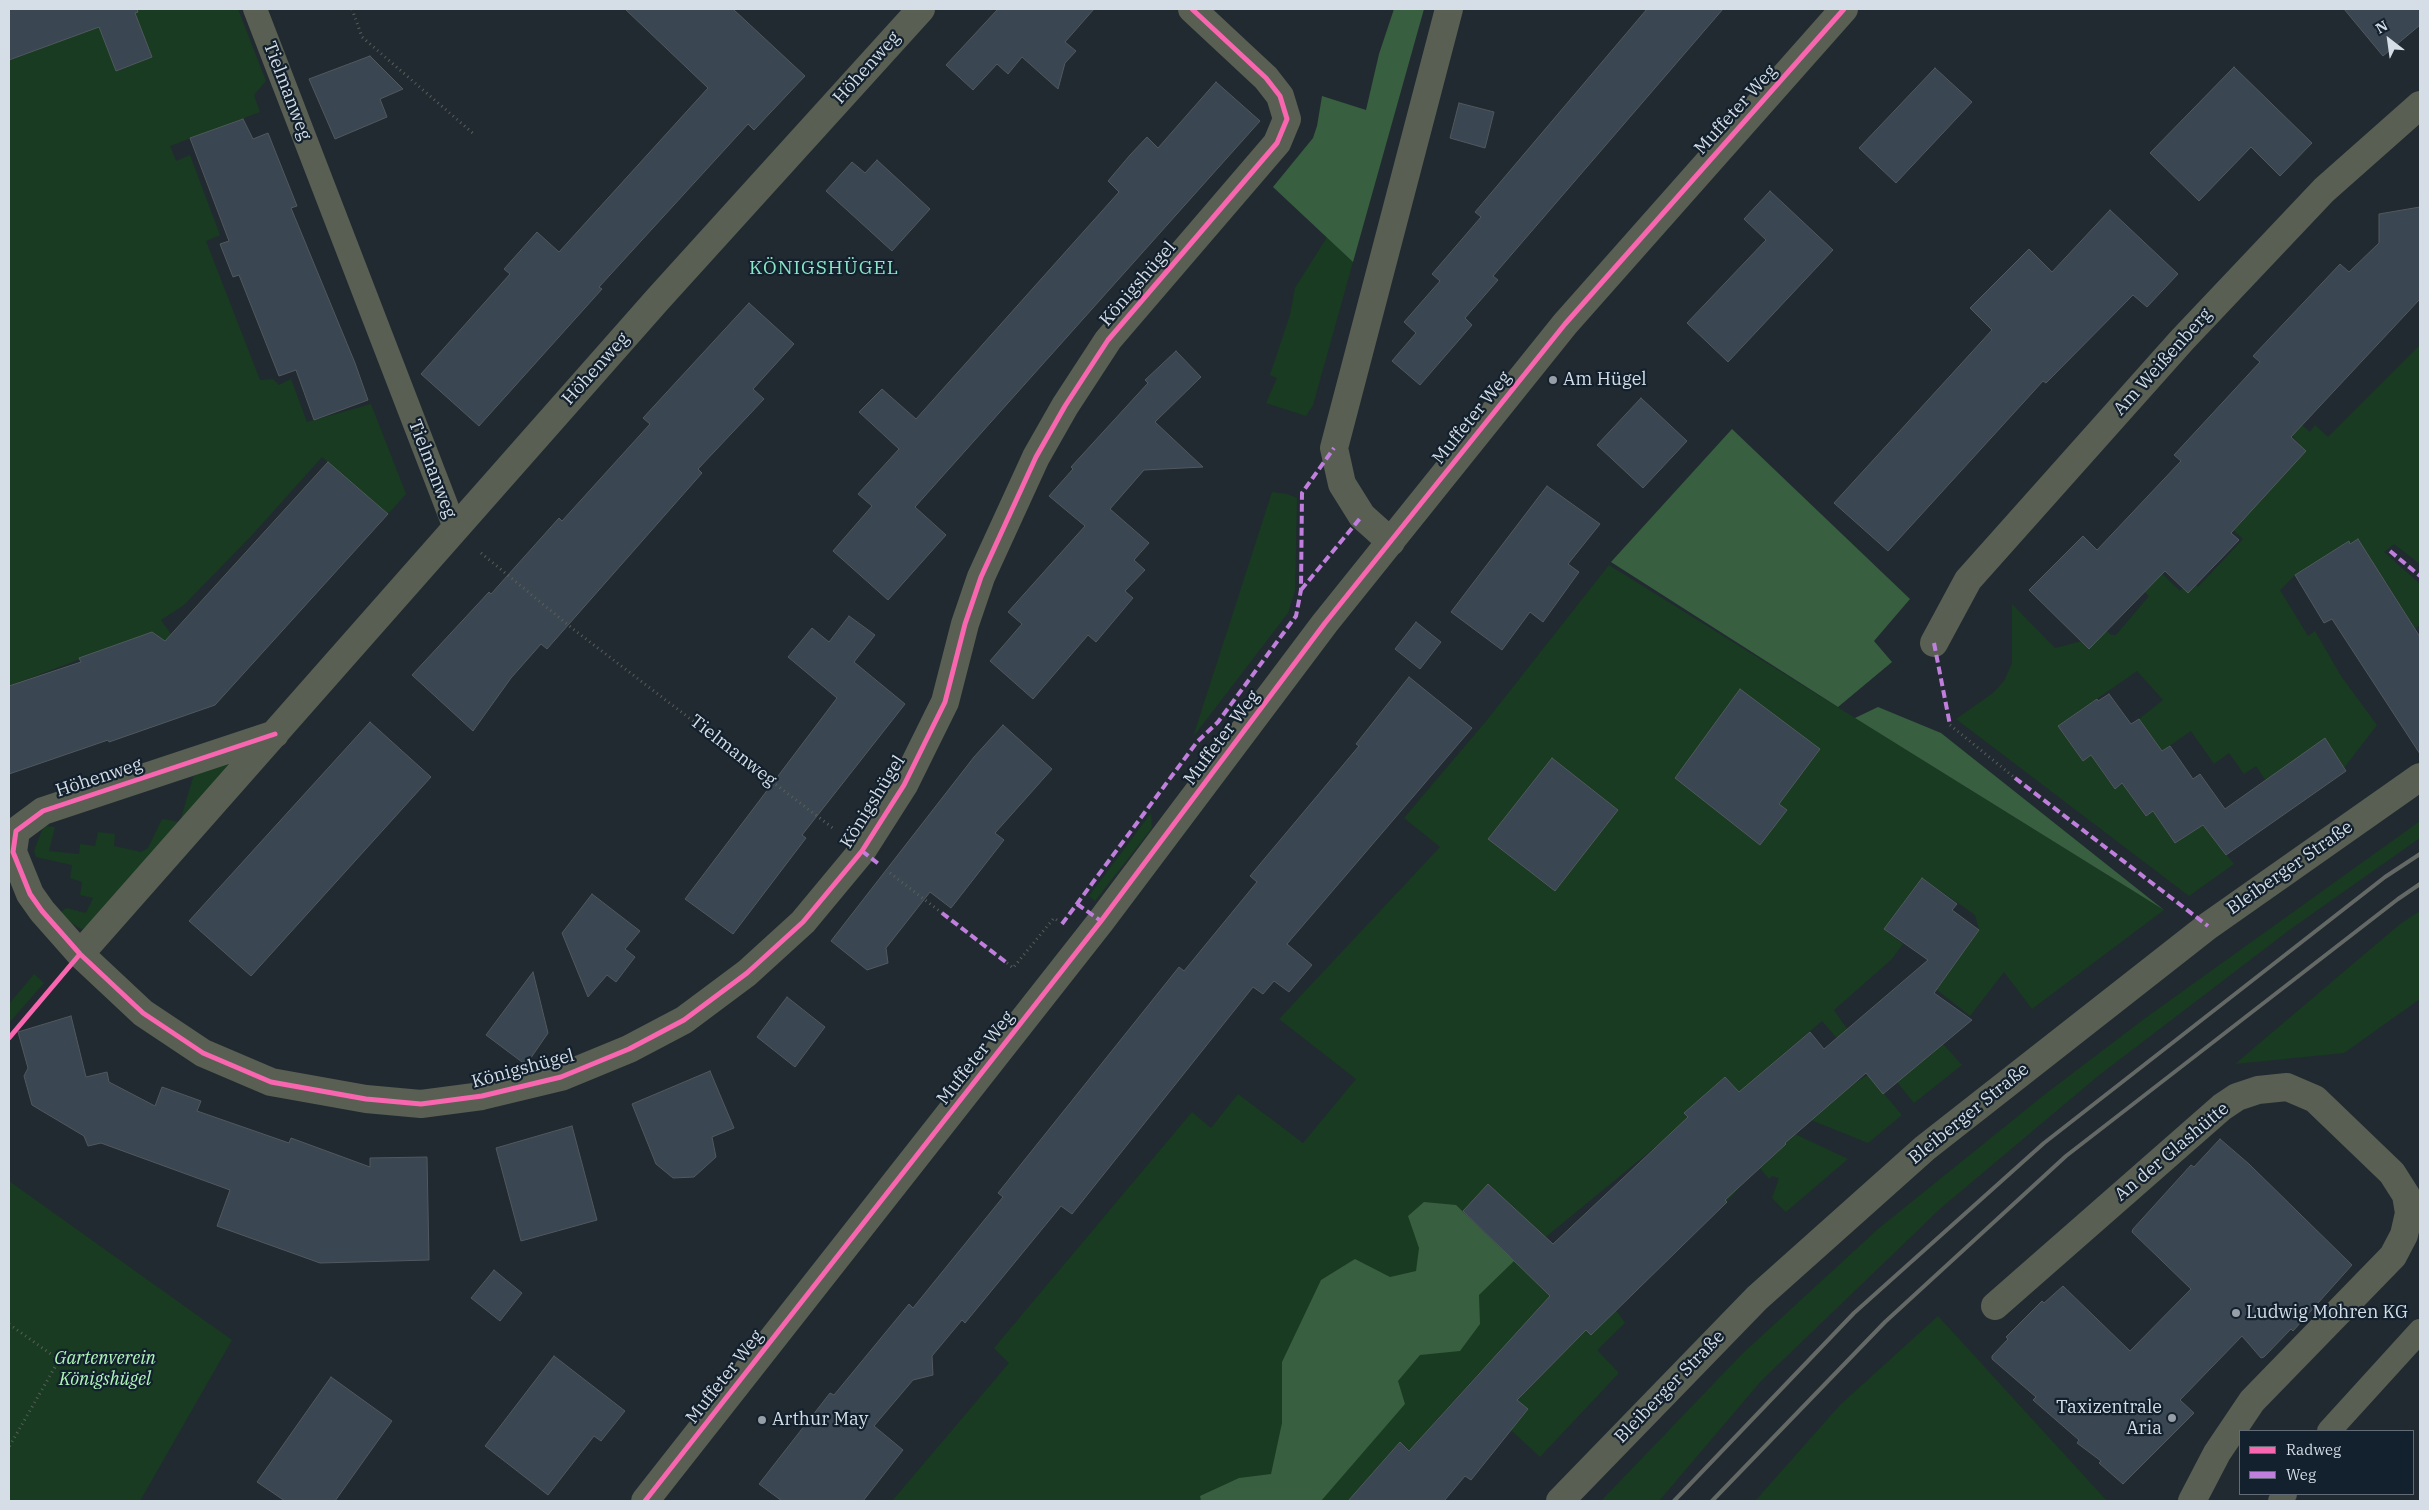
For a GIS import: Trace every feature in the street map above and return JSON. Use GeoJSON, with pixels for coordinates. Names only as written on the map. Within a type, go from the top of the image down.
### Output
{"type":"FeatureCollection","features":[{"type":"Feature","properties":{"kind":"street","name":"Höhenweg"},"geometry":{"type":"LineString","coordinates":[[275,734],[43,811],[16,832],[13,852],[30,894],[42,911],[80,954],[275,734],[455,528],[921,9]]}},
{"type":"Feature","properties":{"kind":"street","name":"Königshügel"},"geometry":{"type":"LineString","coordinates":[[80,954],[143,1013],[204,1053],[271,1082],[366,1099],[421,1104],[482,1096],[561,1077],[629,1049],[684,1020],[747,973],[803,922],[862,851],[904,785],[945,702],[965,624],[981,577],[1036,457],[1065,406],[1108,340],[1277,143],[1287,119],[1280,96],[1266,78],[1192,9]]}},
{"type":"Feature","properties":{"kind":"street"},"geometry":{"type":"LineString","coordinates":[[1391,542],[1362,516],[1342,484],[1334,448],[1449,9]]}},
{"type":"Feature","properties":{"kind":"street","name":"Muffeter Weg"},"geometry":{"type":"LineString","coordinates":[[645,1501],[1088,938],[1325,623],[1565,324],[1844,9]]}},
{"type":"Feature","properties":{"kind":"street","name":"Am Weißenberg"},"geometry":{"type":"LineString","coordinates":[[1934,643],[1968,580],[2182,340],[2324,190],[2420,105]]}},
{"type":"Feature","properties":{"kind":"street","name":"Bleiberger Straße"},"geometry":{"type":"LineString","coordinates":[[1560,1501],[1757,1298],[1925,1148],[2208,926],[2420,777]]}},
{"type":"Feature","properties":{"kind":"street","name":"An der Glashütte"},"geometry":{"type":"LineString","coordinates":[[1995,1306],[2222,1106],[2251,1093],[2287,1087],[2315,1099],[2392,1173],[2406,1195],[2409,1213],[2404,1236],[2393,1256],[2252,1401],[2217,1454],[2192,1501]]}},
{"type":"Feature","properties":{"kind":"lane","name":"Tielmanweg"},"geometry":{"type":"LineString","coordinates":[[254,9],[455,528]]}},
{"type":"Feature","properties":{"kind":"lane"},"geometry":{"type":"LineString","coordinates":[[2330,1430],[2420,1330]]}},
{"type":"Feature","properties":{"kind":"path"},"geometry":{"type":"LineString","coordinates":[[352,9],[362,38],[475,135]]}},
{"type":"Feature","properties":{"kind":"path"},"geometry":{"type":"LineString","coordinates":[[1950,725],[2015,778]]}},
{"type":"Feature","properties":{"kind":"path"},"geometry":{"type":"LineString","coordinates":[[888,871],[942,912]]}},
{"type":"Feature","properties":{"kind":"path"},"geometry":{"type":"LineString","coordinates":[[1007,963],[1013,968],[1054,918],[1062,924]]}},
{"type":"Feature","properties":{"kind":"path"},"geometry":{"type":"LineString","coordinates":[[9,1324],[59,1360],[9,1447]]}},
{"type":"Feature","properties":{"kind":"green space"},"geometry":{"type":"Polygon","coordinates":[[[65,9],[101,9],[113,41],[152,57],[133,9],[238,9],[266,81],[254,95],[260,112],[170,146],[176,161],[190,155],[220,235],[206,241],[260,380],[273,379],[279,385],[291,379],[307,422],[371,404],[406,494],[388,514],[322,457],[253,534],[184,605],[161,620],[192,663],[152,632],[9,686],[9,60],[58,42],[74,33],[65,9]]]}},
{"type":"Feature","properties":{"kind":"green space"},"geometry":{"type":"Polygon","coordinates":[[[1394,9],[1424,9],[1353,262],[1273,187],[1313,138],[1322,96],[1366,110],[1379,54],[1394,9]]]}},
{"type":"Feature","properties":{"kind":"green space"},"geometry":{"type":"Polygon","coordinates":[[[1327,237],[1353,262],[1313,405],[1306,416],[1266,403],[1277,378],[1270,375],[1290,315],[1295,288],[1327,237]]]}},
{"type":"Feature","properties":{"kind":"green space"},"geometry":{"type":"Polygon","coordinates":[[[2420,345],[2420,564],[2394,544],[2384,552],[2420,584],[2420,625],[2415,629],[2386,582],[2379,586],[2349,541],[2295,575],[2280,590],[2308,636],[2315,631],[2341,676],[2377,725],[2344,768],[2325,739],[2266,781],[2256,766],[2244,774],[2229,753],[2214,764],[2191,731],[2162,751],[2139,719],[2163,700],[2137,671],[2058,726],[2083,760],[2091,755],[2114,788],[2122,783],[2145,816],[2153,811],[2175,843],[2203,825],[2234,864],[2189,896],[1956,719],[1993,693],[2004,681],[2012,663],[2012,604],[2055,648],[2086,640],[2100,624],[2111,635],[2116,635],[2149,596],[2116,566],[2133,546],[2180,591],[2190,580],[2198,587],[2243,539],[2194,492],[2249,506],[2300,444],[2265,409],[2274,400],[2310,432],[2315,425],[2328,437],[2420,345]]]}},
{"type":"Feature","properties":{"kind":"green space"},"geometry":{"type":"Polygon","coordinates":[[[1732,429],[1910,599],[1874,641],[1892,662],[1838,707],[1611,562],[1732,429]]]}},
{"type":"Feature","properties":{"kind":"green space"},"geometry":{"type":"Polygon","coordinates":[[[1272,492],[1287,494],[1297,498],[1295,591],[1288,613],[1193,737],[1272,492]]]}},
{"type":"Feature","properties":{"kind":"green space"},"geometry":{"type":"Polygon","coordinates":[[[1609,565],[2164,910],[2032,1009],[2004,972],[1970,1016],[1936,989],[1979,930],[1975,915],[1922,878],[1884,929],[1903,944],[1891,960],[1834,1010],[1847,1029],[1860,1065],[1822,1021],[1768,1067],[1786,1090],[1795,1134],[1848,1159],[1786,1212],[1772,1198],[1779,1178],[1772,1176],[1769,1179],[1760,1168],[1786,1144],[1725,1077],[1684,1113],[1710,1142],[1700,1152],[1737,1190],[1727,1202],[1665,1139],[1542,1240],[1616,1310],[1625,1323],[1597,1350],[1619,1373],[1540,1457],[1511,1430],[1527,1409],[1481,1371],[1434,1423],[1425,1465],[1400,1442],[1348,1501],[892,1501],[1009,1363],[994,1348],[1192,1112],[1211,1128],[1238,1094],[1303,1143],[1356,1079],[1279,1019],[1440,847],[1404,818],[1487,720],[1609,565]]]}},
{"type":"Feature","properties":{"kind":"green space"},"geometry":{"type":"Polygon","coordinates":[[[1878,707],[1941,733],[2164,910],[1855,718],[1878,707]]]}},
{"type":"Feature","properties":{"kind":"green space"},"geometry":{"type":"Polygon","coordinates":[[[226,761],[230,764],[219,792],[152,859],[101,915],[87,928],[81,929],[65,919],[61,912],[66,908],[86,913],[93,898],[80,895],[82,882],[70,878],[72,865],[36,857],[34,851],[42,830],[46,826],[55,827],[49,851],[79,854],[80,844],[95,846],[98,832],[115,834],[114,846],[141,852],[148,848],[162,819],[180,822],[194,774],[226,761]]]}},
{"type":"Feature","properties":{"kind":"green space"},"geometry":{"type":"Polygon","coordinates":[[[1151,813],[1152,828],[1095,901],[1089,896],[1151,813]]]}},
{"type":"Feature","properties":{"kind":"green space"},"geometry":{"type":"Polygon","coordinates":[[[2420,821],[2420,838],[2292,928],[2098,1076],[1941,1208],[1761,1381],[1659,1501],[1601,1501],[1742,1354],[1878,1229],[2044,1095],[2144,1019],[2420,821]]]}},
{"type":"Feature","properties":{"kind":"green space"},"geometry":{"type":"Polygon","coordinates":[[[2420,911],[2420,999],[2344,1053],[2235,1064],[2400,924],[2420,911]]]}},
{"type":"Feature","properties":{"kind":"green space"},"geometry":{"type":"Polygon","coordinates":[[[34,974],[44,983],[9,1023],[9,1004],[34,974]]]}},
{"type":"Feature","properties":{"kind":"green space"},"geometry":{"type":"Polygon","coordinates":[[[1943,1044],[1962,1065],[1914,1103],[1897,1082],[1943,1044]]]}},
{"type":"Feature","properties":{"kind":"green space"},"geometry":{"type":"Polygon","coordinates":[[[1868,1075],[1902,1115],[1868,1143],[1811,1120],[1853,1084],[1868,1075]]]}},
{"type":"Feature","properties":{"kind":"green space","name":"Gartenverein Königshügel"},"geometry":{"type":"Polygon","coordinates":[[[9,1181],[232,1340],[140,1501],[9,1501],[9,1181]]]}},
{"type":"Feature","properties":{"kind":"green space"},"geometry":{"type":"Polygon","coordinates":[[[1424,1202],[1456,1205],[1514,1261],[1479,1295],[1480,1324],[1460,1351],[1420,1355],[1398,1381],[1405,1404],[1321,1501],[1201,1501],[1200,1496],[1239,1478],[1271,1474],[1282,1423],[1282,1362],[1321,1280],[1355,1259],[1390,1277],[1416,1271],[1419,1248],[1408,1216],[1424,1202]]]}},
{"type":"Feature","properties":{"kind":"green space"},"geometry":{"type":"Polygon","coordinates":[[[1938,1316],[2107,1501],[1755,1501],[1840,1405],[1938,1316]]]}},
{"type":"Feature","properties":{"kind":"building"},"geometry":{"type":"Polygon","coordinates":[[[9,9],[137,9],[138,12],[135,13],[152,57],[116,71],[99,27],[9,60],[9,9]]]}},
{"type":"Feature","properties":{"kind":"building"},"geometry":{"type":"Polygon","coordinates":[[[625,9],[733,9],[805,76],[754,130],[748,124],[599,287],[602,289],[479,426],[421,374],[510,274],[504,269],[537,232],[559,252],[708,88],[625,9]]]}},
{"type":"Feature","properties":{"kind":"building"},"geometry":{"type":"Polygon","coordinates":[[[998,9],[1094,9],[1065,42],[1076,51],[1065,63],[1058,89],[1022,57],[1008,74],[997,64],[973,90],[946,65],[998,9]]]}},
{"type":"Feature","properties":{"kind":"building"},"geometry":{"type":"Polygon","coordinates":[[[1647,9],[1723,9],[1493,276],[1498,280],[1465,318],[1472,325],[1420,385],[1392,361],[1416,333],[1404,322],[1440,281],[1432,274],[1481,217],[1475,212],[1647,9]]]}},
{"type":"Feature","properties":{"kind":"building"},"geometry":{"type":"Polygon","coordinates":[[[2344,9],[2420,9],[2420,25],[2383,56],[2344,9]]]}},
{"type":"Feature","properties":{"kind":"building"},"geometry":{"type":"Polygon","coordinates":[[[370,56],[403,89],[380,99],[387,117],[335,139],[309,79],[370,56]]]}},
{"type":"Feature","properties":{"kind":"building"},"geometry":{"type":"Polygon","coordinates":[[[2234,67],[2312,143],[2280,176],[2251,147],[2199,201],[2150,153],[2234,67]]]}},
{"type":"Feature","properties":{"kind":"building"},"geometry":{"type":"Polygon","coordinates":[[[1935,68],[1972,102],[1896,183],[1859,148],[1935,68]]]}},
{"type":"Feature","properties":{"kind":"building"},"geometry":{"type":"Polygon","coordinates":[[[1216,82],[1260,121],[915,507],[946,535],[888,600],[833,551],[872,506],[858,494],[899,449],[859,412],[882,389],[916,419],[1119,192],[1108,181],[1130,155],[1147,137],[1158,148],[1216,82]]]}},
{"type":"Feature","properties":{"kind":"building"},"geometry":{"type":"Polygon","coordinates":[[[1459,103],[1494,112],[1485,148],[1450,138],[1459,103]]]}},
{"type":"Feature","properties":{"kind":"building"},"geometry":{"type":"Polygon","coordinates":[[[243,119],[253,139],[268,133],[297,206],[291,208],[355,363],[368,400],[314,420],[296,370],[279,376],[239,275],[233,277],[220,244],[229,241],[190,138],[243,119]]]}},
{"type":"Feature","properties":{"kind":"building"},"geometry":{"type":"Polygon","coordinates":[[[877,160],[930,209],[892,251],[826,191],[852,162],[865,173],[877,160]]]}},
{"type":"Feature","properties":{"kind":"building"},"geometry":{"type":"Polygon","coordinates":[[[1770,191],[1833,250],[1728,362],[1687,323],[1766,240],[1744,219],[1770,191]]]}},
{"type":"Feature","properties":{"kind":"building"},"geometry":{"type":"Polygon","coordinates":[[[2420,207],[2420,299],[2291,437],[2306,451],[2231,533],[2239,540],[2188,593],[2165,571],[2089,649],[2029,590],[2083,536],[2097,550],[2181,461],[2174,455],[2260,362],[2253,356],[2340,264],[2349,272],[2379,243],[2379,214],[2420,207]]]}},
{"type":"Feature","properties":{"kind":"building"},"geometry":{"type":"Polygon","coordinates":[[[2110,210],[2178,274],[2147,307],[2133,295],[2046,383],[2043,381],[1888,551],[1834,503],[1992,330],[1970,308],[2029,249],[2052,272],[2110,210]]]}},
{"type":"Feature","properties":{"kind":"building"},"geometry":{"type":"Polygon","coordinates":[[[749,303],[794,344],[753,389],[764,399],[698,469],[702,473],[547,649],[541,644],[511,678],[473,731],[412,675],[489,592],[491,594],[559,518],[562,521],[650,424],[643,418],[749,303]]]}},
{"type":"Feature","properties":{"kind":"building"},"geometry":{"type":"Polygon","coordinates":[[[1176,351],[1201,377],[1155,422],[1203,467],[1144,470],[1110,509],[1149,543],[1134,560],[1145,570],[1125,591],[1133,598],[1096,642],[1088,635],[1033,699],[990,661],[1022,624],[1008,612],[1085,526],[1049,496],[1073,469],[1071,467],[1148,383],[1145,380],[1176,351]]]}},
{"type":"Feature","properties":{"kind":"building"},"geometry":{"type":"Polygon","coordinates":[[[1641,398],[1687,441],[1643,488],[1597,445],[1641,398]]]}},
{"type":"Feature","properties":{"kind":"building"},"geometry":{"type":"Polygon","coordinates":[[[328,462],[388,514],[215,705],[9,774],[9,686],[81,662],[79,658],[152,632],[165,641],[328,462]]]}},
{"type":"Feature","properties":{"kind":"building"},"geometry":{"type":"Polygon","coordinates":[[[1547,486],[1600,524],[1568,564],[1579,572],[1543,622],[1530,612],[1502,650],[1451,612],[1547,486]]]}},
{"type":"Feature","properties":{"kind":"building"},"geometry":{"type":"Polygon","coordinates":[[[2358,539],[2420,637],[2420,754],[2332,619],[2324,623],[2295,575],[2349,541],[2350,544],[2358,539]]]}},
{"type":"Feature","properties":{"kind":"building"},"geometry":{"type":"Polygon","coordinates":[[[849,616],[875,635],[854,662],[905,704],[802,835],[806,838],[733,934],[685,899],[837,698],[788,657],[812,628],[829,642],[849,616]]]}},
{"type":"Feature","properties":{"kind":"building"},"geometry":{"type":"Polygon","coordinates":[[[1416,622],[1441,642],[1420,669],[1395,649],[1416,622]]]}},
{"type":"Feature","properties":{"kind":"building"},"geometry":{"type":"Polygon","coordinates":[[[1409,677],[1472,728],[1287,944],[1312,965],[1289,992],[1274,981],[1263,994],[1253,987],[1072,1214],[1061,1206],[965,1323],[962,1320],[932,1356],[933,1375],[913,1380],[874,1426],[903,1450],[863,1501],[782,1501],[759,1484],[830,1393],[834,1395],[909,1304],[913,1308],[1003,1197],[998,1193],[1179,967],[1184,971],[1257,882],[1250,876],[1359,746],[1356,744],[1409,677]]]}},
{"type":"Feature","properties":{"kind":"building"},"geometry":{"type":"Polygon","coordinates":[[[1740,689],[1820,749],[1779,804],[1787,810],[1760,845],[1675,778],[1740,689]]]}},
{"type":"Feature","properties":{"kind":"building"},"geometry":{"type":"Polygon","coordinates":[[[2109,694],[2131,724],[2139,719],[2162,751],[2170,746],[2193,779],[2200,774],[2225,809],[2325,738],[2346,771],[2226,855],[2203,825],[2175,843],[2153,811],[2146,816],[2122,783],[2115,789],[2091,755],[2083,761],[2058,726],[2097,699],[2098,701],[2109,694]]]}},
{"type":"Feature","properties":{"kind":"building"},"geometry":{"type":"Polygon","coordinates":[[[370,722],[431,777],[251,976],[189,921],[370,722]]]}},
{"type":"Feature","properties":{"kind":"building"},"geometry":{"type":"Polygon","coordinates":[[[1003,725],[1052,769],[995,833],[1004,840],[951,908],[930,892],[886,948],[888,963],[867,970],[831,941],[974,757],[1003,725]]]}},
{"type":"Feature","properties":{"kind":"building"},"geometry":{"type":"Polygon","coordinates":[[[1552,758],[1618,810],[1555,891],[1488,839],[1552,758]]]}},
{"type":"Feature","properties":{"kind":"building"},"geometry":{"type":"Polygon","coordinates":[[[1922,878],[1957,904],[1952,910],[1979,930],[1934,993],[1972,1020],[1883,1094],[1866,1073],[1785,1143],[1725,1200],[1727,1202],[1591,1335],[1586,1330],[1517,1400],[1528,1409],[1471,1480],[1465,1476],[1444,1501],[1348,1501],[1400,1442],[1409,1451],[1550,1296],[1463,1211],[1488,1184],[1553,1244],[1688,1117],[1684,1113],[1725,1077],[1739,1092],[1810,1032],[1824,1049],[1928,960],[1884,929],[1922,878]]]}},
{"type":"Feature","properties":{"kind":"building"},"geometry":{"type":"Polygon","coordinates":[[[592,894],[640,931],[625,949],[635,957],[616,982],[607,975],[588,997],[562,933],[592,894]]]}},
{"type":"Feature","properties":{"kind":"building"},"geometry":{"type":"Polygon","coordinates":[[[533,972],[548,1033],[526,1065],[486,1035],[533,972]]]}},
{"type":"Feature","properties":{"kind":"building"},"geometry":{"type":"Polygon","coordinates":[[[787,997],[825,1027],[795,1067],[757,1037],[787,997]]]}},
{"type":"Feature","properties":{"kind":"building"},"geometry":{"type":"Polygon","coordinates":[[[71,1016],[86,1077],[107,1072],[109,1082],[155,1106],[162,1087],[201,1101],[197,1111],[289,1143],[291,1138],[370,1167],[370,1158],[427,1157],[429,1260],[320,1263],[217,1226],[230,1190],[101,1143],[88,1146],[84,1136],[32,1105],[24,1076],[28,1068],[18,1032],[71,1016]]]}},
{"type":"Feature","properties":{"kind":"building"},"geometry":{"type":"Polygon","coordinates":[[[710,1071],[734,1128],[712,1137],[716,1157],[694,1177],[673,1178],[656,1164],[632,1104],[710,1071]]]}},
{"type":"Feature","properties":{"kind":"building"},"geometry":{"type":"Polygon","coordinates":[[[572,1126],[597,1220],[521,1241],[496,1148],[572,1126]]]}},
{"type":"Feature","properties":{"kind":"building","name":"Ludwig Mohren KG"},"geometry":{"type":"Polygon","coordinates":[[[2220,1139],[2249,1164],[2352,1265],[2293,1331],[2291,1329],[2264,1357],[2261,1358],[2242,1336],[2180,1400],[2194,1413],[2123,1484],[2099,1463],[2101,1461],[2077,1443],[2079,1440],[2033,1400],[2036,1397],[1992,1359],[1992,1356],[2008,1339],[2006,1337],[2042,1301],[2044,1303],[2063,1286],[2130,1351],[2191,1289],[2132,1232],[2133,1229],[2191,1165],[2194,1167],[2220,1139]]]}},
{"type":"Feature","properties":{"kind":"building"},"geometry":{"type":"Polygon","coordinates":[[[494,1270],[522,1293],[500,1321],[471,1298],[494,1270]]]}},
{"type":"Feature","properties":{"kind":"building"},"geometry":{"type":"Polygon","coordinates":[[[554,1356],[625,1411],[601,1441],[594,1436],[548,1495],[485,1446],[554,1356]]]}},
{"type":"Feature","properties":{"kind":"building"},"geometry":{"type":"Polygon","coordinates":[[[331,1377],[392,1421],[335,1501],[285,1501],[257,1482],[331,1377]]]}},
{"type":"Feature","properties":{"kind":"railway"},"geometry":{"type":"LineString","coordinates":[[1674,1501],[1854,1313],[2044,1143],[2385,877],[2420,854]]}},
{"type":"Feature","properties":{"kind":"railway"},"geometry":{"type":"LineString","coordinates":[[1712,1501],[1885,1322],[2066,1156],[2398,899],[2420,884]]}},
{"type":"Feature","properties":{"kind":"marked path"},"geometry":{"type":"LineString","coordinates":[[1062,924],[1197,742],[1218,722],[1296,616],[1301,590],[1302,493],[1334,448]]}},
{"type":"Feature","properties":{"kind":"marked path"},"geometry":{"type":"LineString","coordinates":[[1301,590],[1362,516]]}},
{"type":"Feature","properties":{"kind":"marked path"},"geometry":{"type":"LineString","coordinates":[[2390,551],[2420,576]]}},
{"type":"Feature","properties":{"kind":"marked path"},"geometry":{"type":"LineString","coordinates":[[1934,643],[1950,725]]}},
{"type":"Feature","properties":{"kind":"marked path"},"geometry":{"type":"LineString","coordinates":[[2015,778],[2208,926]]}},
{"type":"Feature","properties":{"kind":"marked path"},"geometry":{"type":"LineString","coordinates":[[862,851],[880,865]]}},
{"type":"Feature","properties":{"kind":"marked path"},"geometry":{"type":"LineString","coordinates":[[1077,904],[1101,921]]}},
{"type":"Feature","properties":{"kind":"marked path"},"geometry":{"type":"LineString","coordinates":[[942,913],[1007,963]]}},
{"type":"Feature","properties":{"kind":"cycle path"},"geometry":{"type":"LineString","coordinates":[[275,734],[43,811],[16,831],[13,852],[30,894],[42,911],[80,954],[143,1013],[203,1053],[271,1082],[366,1099],[421,1104],[482,1096],[561,1077],[629,1049],[684,1020],[747,973],[803,922],[862,851],[904,785],[945,702],[965,624],[981,577],[1036,457],[1065,406],[1108,340],[1277,143],[1287,119],[1280,96],[1266,78],[1192,9]]}},
{"type":"Feature","properties":{"kind":"cycle path"},"geometry":{"type":"LineString","coordinates":[[645,1501],[1101,921],[1325,623],[1565,324],[1844,9]]}},
{"type":"Feature","properties":{"kind":"cycle path"},"geometry":{"type":"LineString","coordinates":[[9,1038],[80,954]]}},
{"type":"Feature","properties":{"kind":"place","name":"Am Hügel"},"geometry":{"type":"Point","coordinates":[1553,380]}},
{"type":"Feature","properties":{"kind":"place","name":"Ludwig Mohren KG"},"geometry":{"type":"Point","coordinates":[2236,1313]}},
{"type":"Feature","properties":{"kind":"place","name":"Taxizentrale Aria"},"geometry":{"type":"Point","coordinates":[2172,1418]}},
{"type":"Feature","properties":{"kind":"place","name":"Arthur May"},"geometry":{"type":"Point","coordinates":[762,1420]}},
{"type":"Feature","properties":{"kind":"district","name":"KÖNIGSHÜGEL"},"geometry":{"type":"Point","coordinates":[824,269]}}]}
